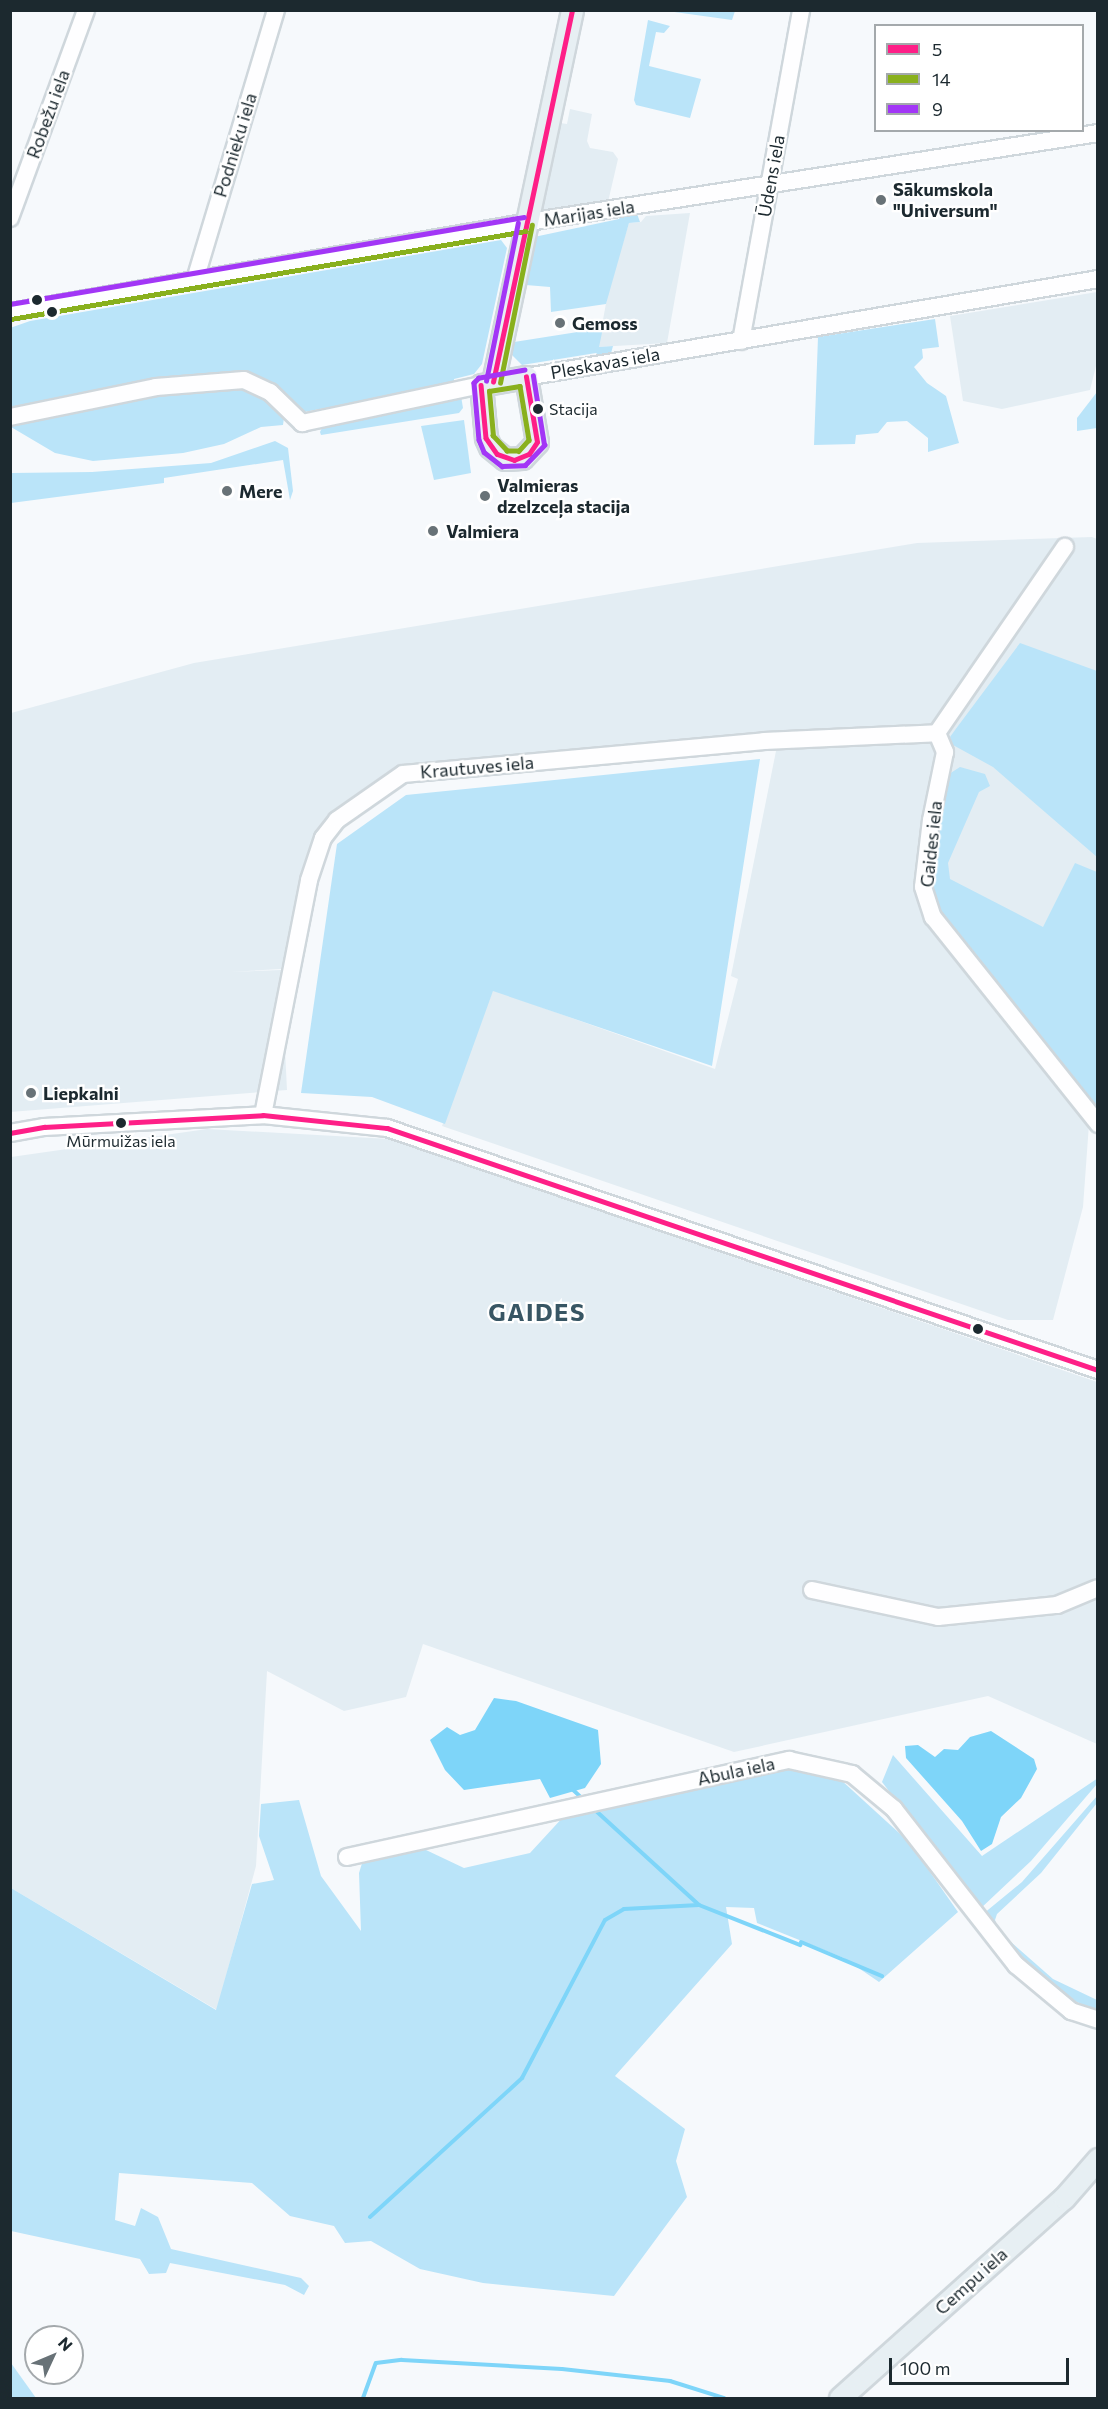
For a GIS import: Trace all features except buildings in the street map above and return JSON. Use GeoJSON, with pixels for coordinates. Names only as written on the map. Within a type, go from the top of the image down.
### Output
{"type":"FeatureCollection","features":[{"type":"Feature","properties":{"kind":"main road"},"geometry":{"type":"LineString","coordinates":[[526,377],[537,442],[529,454],[514,460],[497,454],[486,438],[487,384],[572,10]]}},
{"type":"Feature","properties":{"kind":"main road","name":"Pleskavas iela"},"geometry":{"type":"LineString","coordinates":[[487,384],[526,377]]}},
{"type":"Feature","properties":{"kind":"main road","name":"Cempu iela"},"geometry":{"type":"LineString","coordinates":[[840,2398],[1064,2198],[1098,2159]]}},
{"type":"Feature","properties":{"kind":"street","name":"Robežu iela"},"geometry":{"type":"LineString","coordinates":[[10,218],[86,10]]}},
{"type":"Feature","properties":{"kind":"street","name":"Podnieku iela"},"geometry":{"type":"LineString","coordinates":[[195,280],[276,10]]}},
{"type":"Feature","properties":{"kind":"street","name":"Ūdens iela"},"geometry":{"type":"LineString","coordinates":[[741,341],[801,10]]}},
{"type":"Feature","properties":{"kind":"street","name":"Marijas iela"},"geometry":{"type":"LineString","coordinates":[[10,312],[525,224],[1098,133]]}},
{"type":"Feature","properties":{"kind":"street","name":"Pleskavas iela"},"geometry":{"type":"LineString","coordinates":[[526,377],[1098,279]]}},
{"type":"Feature","properties":{"kind":"street","name":"Pleskavas iela"},"geometry":{"type":"LineString","coordinates":[[10,417],[201,381],[243,380],[270,392],[302,423],[487,384]]}},
{"type":"Feature","properties":{"kind":"street"},"geometry":{"type":"LineString","coordinates":[[938,733],[1065,547]]}},
{"type":"Feature","properties":{"kind":"street","name":"Krautuves iela"},"geometry":{"type":"LineString","coordinates":[[263,1115],[309,880],[323,838],[337,820],[403,774],[764,741],[938,733]]}},
{"type":"Feature","properties":{"kind":"street","name":"Gaides iela"},"geometry":{"type":"LineString","coordinates":[[938,733],[945,752],[931,820],[923,887],[933,917],[1098,1124]]}},
{"type":"Feature","properties":{"kind":"street"},"geometry":{"type":"LineString","coordinates":[[10,1133],[44,1127],[263,1115],[387,1128],[1098,1370]]}},
{"type":"Feature","properties":{"kind":"street"},"geometry":{"type":"LineString","coordinates":[[812,1590],[938,1617],[1057,1605],[1098,1588]]}},
{"type":"Feature","properties":{"kind":"street","name":"Abula iela"},"geometry":{"type":"LineString","coordinates":[[346,1857],[789,1760],[852,1774],[894,1809],[1016,1965],[1071,2011],[1098,2020]]}},
{"type":"Feature","properties":{"kind":"shaded area"},"geometry":{"type":"Polygon","coordinates":[[[660,10],[735,10],[735,11],[732,20],[660,10]]]}},
{"type":"Feature","properties":{"kind":"shaded area"},"geometry":{"type":"Polygon","coordinates":[[[648,20],[670,26],[664,33],[656,32],[649,66],[701,79],[690,118],[636,105],[634,100],[648,20]]]}},
{"type":"Feature","properties":{"kind":"shaded area"},"geometry":{"type":"Polygon","coordinates":[[[570,109],[592,114],[587,141],[590,148],[613,152],[618,159],[608,202],[540,211],[560,123],[567,124],[570,109]]]}},
{"type":"Feature","properties":{"kind":"shaded area"},"geometry":{"type":"Polygon","coordinates":[[[624,211],[636,211],[640,222],[629,223],[606,304],[551,312],[550,287],[526,285],[534,237],[619,219],[624,211]]]}},
{"type":"Feature","properties":{"kind":"shaded area"},"geometry":{"type":"Polygon","coordinates":[[[690,213],[667,343],[598,347],[609,287],[629,223],[641,222],[646,216],[690,213]]]}},
{"type":"Feature","properties":{"kind":"shaded area"},"geometry":{"type":"Polygon","coordinates":[[[501,240],[507,248],[482,364],[474,374],[454,379],[454,384],[304,412],[246,374],[224,373],[11,414],[10,328],[30,321],[501,240]]]}},
{"type":"Feature","properties":{"kind":"shaded area"},"geometry":{"type":"Polygon","coordinates":[[[1097,292],[1097,362],[1090,390],[1002,409],[963,401],[950,316],[1097,292]]]}},
{"type":"Feature","properties":{"kind":"shaded area"},"geometry":{"type":"Polygon","coordinates":[[[935,319],[939,347],[922,349],[923,358],[914,367],[927,383],[946,396],[959,443],[928,452],[928,438],[907,421],[887,422],[878,433],[856,435],[855,444],[814,445],[818,337],[935,319]]]}},
{"type":"Feature","properties":{"kind":"shaded area"},"geometry":{"type":"Polygon","coordinates":[[[603,328],[599,347],[613,346],[610,357],[603,359],[596,353],[522,365],[512,355],[514,342],[603,328]]]}},
{"type":"Feature","properties":{"kind":"shaded area"},"geometry":{"type":"Polygon","coordinates":[[[232,385],[252,389],[270,400],[284,418],[283,425],[261,427],[224,444],[183,453],[93,461],[55,453],[11,427],[100,405],[232,385]]]}},
{"type":"Feature","properties":{"kind":"shaded area"},"geometry":{"type":"Polygon","coordinates":[[[1097,392],[1097,428],[1077,431],[1077,418],[1097,392]]]}},
{"type":"Feature","properties":{"kind":"shaded area"},"geometry":{"type":"Polygon","coordinates":[[[461,396],[463,408],[459,413],[321,435],[320,432],[323,426],[461,396]]]}},
{"type":"Feature","properties":{"kind":"shaded area"},"geometry":{"type":"Polygon","coordinates":[[[464,420],[471,473],[434,480],[421,426],[464,420]]]}},
{"type":"Feature","properties":{"kind":"shaded area"},"geometry":{"type":"Polygon","coordinates":[[[275,441],[288,448],[293,491],[290,500],[283,460],[164,478],[164,483],[11,503],[11,473],[92,472],[211,463],[275,441]]]}},
{"type":"Feature","properties":{"kind":"shaded area"},"geometry":{"type":"Polygon","coordinates":[[[1092,537],[1097,539],[1097,1111],[1089,1124],[1083,1207],[1053,1320],[1008,1320],[442,1126],[493,990],[715,1069],[738,979],[731,976],[777,746],[397,785],[326,820],[304,880],[281,969],[230,972],[281,970],[287,1090],[10,1112],[11,713],[194,663],[917,543],[1092,537]]]}},
{"type":"Feature","properties":{"kind":"shaded area"},"geometry":{"type":"Polygon","coordinates":[[[1020,643],[1097,671],[1097,857],[993,767],[953,745],[950,737],[1020,643]]]}},
{"type":"Feature","properties":{"kind":"shaded area"},"geometry":{"type":"Polygon","coordinates":[[[760,759],[712,1066],[493,991],[445,1124],[372,1097],[301,1093],[337,844],[406,795],[760,759]]]}},
{"type":"Feature","properties":{"kind":"shaded area"},"geometry":{"type":"Polygon","coordinates":[[[960,767],[985,774],[990,786],[979,792],[948,863],[950,879],[1043,927],[1075,863],[1097,872],[1097,1115],[940,917],[929,887],[946,776],[960,767]]]}},
{"type":"Feature","properties":{"kind":"shaded area"},"geometry":{"type":"Polygon","coordinates":[[[207,1129],[390,1139],[1097,1382],[1097,1744],[988,1696],[734,1752],[423,1644],[406,1697],[344,1711],[267,1671],[256,1866],[217,2010],[11,1888],[11,1157],[207,1129]]]}},
{"type":"Feature","properties":{"kind":"shaded area"},"geometry":{"type":"Polygon","coordinates":[[[893,1755],[982,1856],[1098,1778],[1097,1784],[1031,1861],[980,1909],[882,1782],[893,1755]]]}},
{"type":"Feature","properties":{"kind":"shaded area"},"geometry":{"type":"Polygon","coordinates":[[[787,1764],[829,1769],[909,1842],[958,1912],[879,1982],[844,1958],[757,1923],[754,1908],[726,1907],[732,1944],[615,2076],[685,2129],[676,2161],[687,2197],[614,2296],[483,2283],[420,2269],[371,2241],[345,2243],[334,2226],[290,2216],[252,2183],[119,2173],[115,2220],[135,2226],[141,2208],[158,2217],[171,2249],[301,2278],[309,2286],[304,2295],[285,2285],[170,2263],[166,2273],[149,2274],[140,2259],[11,2231],[11,1888],[216,2010],[252,1884],[274,1880],[259,1836],[261,1804],[299,1800],[321,1876],[361,1931],[359,1873],[368,1844],[417,1835],[426,1850],[464,1868],[530,1853],[565,1815],[787,1764]]]}},
{"type":"Feature","properties":{"kind":"shaded area"},"geometry":{"type":"Polygon","coordinates":[[[1097,1796],[1097,1803],[1041,1873],[997,1914],[995,1920],[1000,1934],[983,1914],[1022,1882],[1097,1796]]]}},
{"type":"Feature","properties":{"kind":"shaded area"},"geometry":{"type":"Polygon","coordinates":[[[1011,1942],[1053,1979],[1097,2000],[1097,2011],[1068,1998],[1030,1968],[1009,1944],[1011,1942]]]}},
{"type":"Feature","properties":{"kind":"shaded area"},"geometry":{"type":"Polygon","coordinates":[[[11,2363],[24,2381],[24,2385],[27,2385],[36,2398],[11,2398],[11,2363]]]}},
{"type":"Feature","properties":{"kind":"water"},"geometry":{"type":"Polygon","coordinates":[[[494,1698],[516,1701],[598,1730],[601,1764],[585,1788],[550,1798],[540,1779],[464,1790],[445,1770],[430,1740],[447,1727],[460,1735],[475,1730],[494,1698]]]}},
{"type":"Feature","properties":{"kind":"water"},"geometry":{"type":"Polygon","coordinates":[[[991,1731],[1034,1759],[1037,1769],[1021,1798],[1001,1817],[992,1844],[981,1851],[962,1821],[906,1758],[905,1746],[918,1745],[935,1757],[944,1749],[958,1750],[970,1737],[991,1731]]]}},
{"type":"Feature","properties":{"kind":"waterway"},"geometry":{"type":"LineString","coordinates":[[571,1788],[583,1799]]}},
{"type":"Feature","properties":{"kind":"waterway"},"geometry":{"type":"LineString","coordinates":[[370,2217],[522,2078],[605,1920],[624,1909],[699,1905],[596,1811]]}},
{"type":"Feature","properties":{"kind":"waterway"},"geometry":{"type":"LineString","coordinates":[[699,1905],[800,1945]]}},
{"type":"Feature","properties":{"kind":"waterway"},"geometry":{"type":"LineString","coordinates":[[801,1942],[882,1976]]}},
{"type":"Feature","properties":{"kind":"waterway"},"geometry":{"type":"LineString","coordinates":[[363,2398],[376,2363],[402,2360],[562,2369],[670,2381],[724,2398]]}},
{"type":"Feature","properties":{"kind":"transit line","name":"5"},"geometry":{"type":"LineString","coordinates":[[493,382],[572,10]]}},
{"type":"Feature","properties":{"kind":"transit line","name":"9"},"geometry":{"type":"LineString","coordinates":[[10,304],[524,217]]}},
{"type":"Feature","properties":{"kind":"transit line","name":"9"},"geometry":{"type":"LineString","coordinates":[[486,381],[518,223]]}},
{"type":"Feature","properties":{"kind":"transit line","name":"14"},"geometry":{"type":"LineString","coordinates":[[500,383],[532,225]]}},
{"type":"Feature","properties":{"kind":"transit line","name":"14"},"geometry":{"type":"LineString","coordinates":[[11,319],[526,231]]}},
{"type":"Feature","properties":{"kind":"transit line","name":"9"},"geometry":{"type":"LineString","coordinates":[[525,370],[479,378],[474,383],[479,440],[484,452],[502,466],[525,465],[544,445],[533,376]]}},
{"type":"Feature","properties":{"kind":"transit line","name":"5"},"geometry":{"type":"LineString","coordinates":[[481,385],[486,438],[497,454],[514,460],[529,454],[537,442],[526,377]]}},
{"type":"Feature","properties":{"kind":"transit line","name":"14"},"geometry":{"type":"LineString","coordinates":[[520,386],[529,440],[519,451],[507,451],[493,436],[489,391],[520,386]]}},
{"type":"Feature","properties":{"kind":"transit line","name":"5"},"geometry":{"type":"LineString","coordinates":[[10,1133],[44,1127],[263,1115],[387,1128],[1098,1370]]}},
{"type":"Feature","properties":{"kind":"place","name":"Sākumskola \"Universum\""},"geometry":{"type":"Point","coordinates":[881,200]}},
{"type":"Feature","properties":{"kind":"place","name":"Gemoss"},"geometry":{"type":"Point","coordinates":[560,323]}},
{"type":"Feature","properties":{"kind":"place","name":"Stacija"},"geometry":{"type":"Point","coordinates":[538,409]}},
{"type":"Feature","properties":{"kind":"place","name":"Mere"},"geometry":{"type":"Point","coordinates":[227,491]}},
{"type":"Feature","properties":{"kind":"place","name":"Valmieras dzelzceļa stacija"},"geometry":{"type":"Point","coordinates":[485,496]}},
{"type":"Feature","properties":{"kind":"place","name":"Valmiera"},"geometry":{"type":"Point","coordinates":[433,531]}},
{"type":"Feature","properties":{"kind":"place","name":"Liepkalni"},"geometry":{"type":"Point","coordinates":[31,1093]}},
{"type":"Feature","properties":{"kind":"place","name":"Mūrmuižas iela"},"geometry":{"type":"Point","coordinates":[121,1123]}},
{"type":"Feature","properties":{"kind":"district","name":"GAIDES"},"geometry":{"type":"Point","coordinates":[537,1312]}}]}
